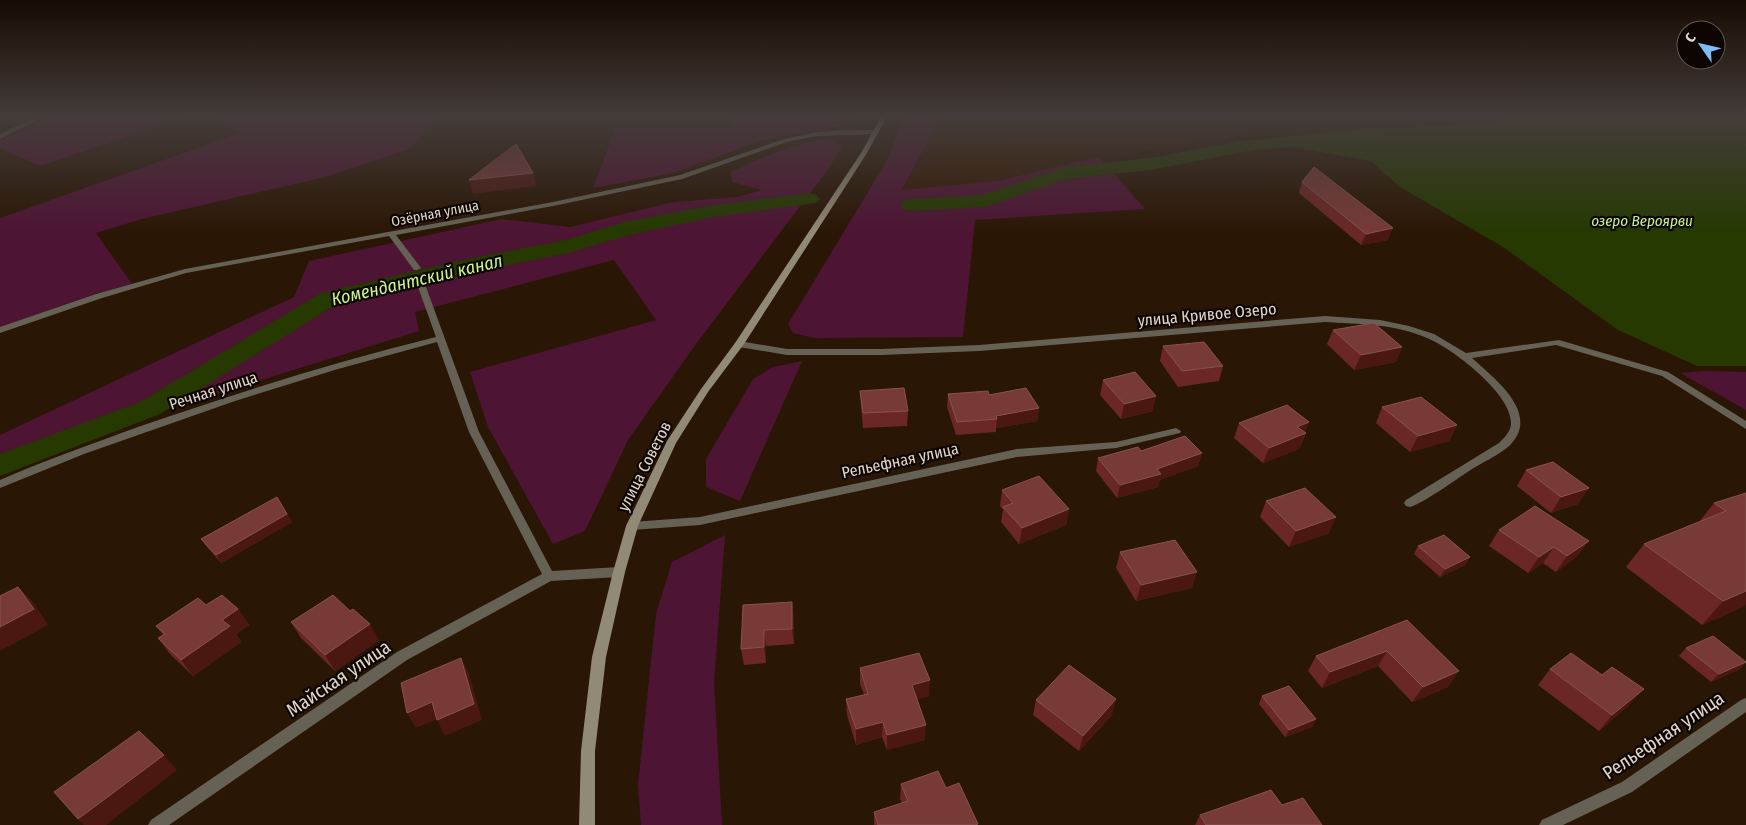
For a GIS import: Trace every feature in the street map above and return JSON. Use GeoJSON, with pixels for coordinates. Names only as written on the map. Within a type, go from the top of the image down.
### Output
{"type":"FeatureCollection","features":[{"type":"Feature","properties":{"kind":"main road","name":"улица Советов"},"geometry":{"type":"LineString","coordinates":[[587,825],[588,751],[599,657],[632,526],[671,443],[704,391],[739,344],[861,156]]}},
{"type":"Feature","properties":{"kind":"street","name":"Озёрная улица"},"geometry":{"type":"LineString","coordinates":[[0,330],[99,296],[185,272],[682,177],[738,156]]}},
{"type":"Feature","properties":{"kind":"street"},"geometry":{"type":"LineString","coordinates":[[391,234],[417,268]]}},
{"type":"Feature","properties":{"kind":"street"},"geometry":{"type":"LineString","coordinates":[[422,287],[474,432],[549,576],[619,572]]}},
{"type":"Feature","properties":{"kind":"street","name":"улица Кривое Озеро"},"geometry":{"type":"LineString","coordinates":[[739,344],[788,352],[881,352],[979,348],[1325,319],[1380,322],[1406,328],[1431,336],[1465,356],[1507,398],[1516,421],[1512,435],[1504,445],[1410,503]]}},
{"type":"Feature","properties":{"kind":"street","name":"Речная улица"},"geometry":{"type":"LineString","coordinates":[[0,484],[45,464],[225,401],[379,353],[440,339]]}},
{"type":"Feature","properties":{"kind":"street"},"geometry":{"type":"LineString","coordinates":[[1465,356],[1556,342],[1665,374],[1746,426]]}},
{"type":"Feature","properties":{"kind":"street","name":"Рельефная улица"},"geometry":{"type":"LineString","coordinates":[[632,526],[700,521],[1017,453],[1116,445],[1176,431]]}},
{"type":"Feature","properties":{"kind":"street","name":"Майская улица"},"geometry":{"type":"LineString","coordinates":[[156,825],[402,656],[549,576]]}},
{"type":"Feature","properties":{"kind":"street","name":"Рельефная улица"},"geometry":{"type":"LineString","coordinates":[[1547,825],[1627,787],[1746,704]]}},
{"type":"Feature","properties":{"kind":"shaded area"},"geometry":{"type":"Polygon","coordinates":[[[17,156],[72,156],[40,166],[17,156]]]}},
{"type":"Feature","properties":{"kind":"shaded area"},"geometry":{"type":"Polygon","coordinates":[[[177,156],[390,156],[325,177],[142,219],[96,233],[132,284],[98,293],[0,327],[0,218],[177,156]]]}},
{"type":"Feature","properties":{"kind":"shaded area"},"geometry":{"type":"Polygon","coordinates":[[[605,156],[721,156],[673,173],[593,188],[605,156]]]}},
{"type":"Feature","properties":{"kind":"shaded area"},"geometry":{"type":"Polygon","coordinates":[[[768,156],[837,156],[696,344],[628,440],[585,531],[553,544],[488,427],[470,372],[656,320],[614,260],[415,312],[419,331],[0,461],[0,435],[294,297],[309,261],[502,219],[570,227],[674,202],[738,197],[762,190],[732,182],[731,172],[768,156]]]}},
{"type":"Feature","properties":{"kind":"shaded area"},"geometry":{"type":"Polygon","coordinates":[[[889,156],[920,156],[902,190],[997,181],[1100,158],[1145,209],[975,220],[963,337],[814,338],[793,333],[788,324],[889,156]]]}},
{"type":"Feature","properties":{"kind":"shaded area"},"geometry":{"type":"Polygon","coordinates":[[[921,156],[1117,156],[1076,162],[997,181],[902,191],[921,156]]]}},
{"type":"Feature","properties":{"kind":"shaded area"},"geometry":{"type":"Polygon","coordinates":[[[802,361],[740,501],[706,487],[706,459],[753,379],[773,367],[802,361]]]}},
{"type":"Feature","properties":{"kind":"shaded area"},"geometry":{"type":"Polygon","coordinates":[[[1704,371],[1746,372],[1746,410],[1680,373],[1704,371]]]}},
{"type":"Feature","properties":{"kind":"shaded area"},"geometry":{"type":"Polygon","coordinates":[[[725,535],[714,683],[722,825],[641,825],[638,785],[656,614],[672,562],[725,535]]]}},
{"type":"Feature","properties":{"kind":"water","name":"озеро Вероярви"},"geometry":{"type":"Polygon","coordinates":[[[1340,156],[1746,156],[1746,366],[1697,366],[1618,330],[1503,247],[1400,187],[1371,161],[1340,156]]]}},
{"type":"Feature","properties":{"kind":"building"},"geometry":{"type":"Polygon","coordinates":[[[501,156],[523,156],[533,173],[469,180],[501,156]]]}},
{"type":"Feature","properties":{"kind":"building"},"geometry":{"type":"Polygon","coordinates":[[[1314,167],[1393,228],[1366,234],[1302,182],[1314,167]]]}},
{"type":"Feature","properties":{"kind":"building"},"geometry":{"type":"Polygon","coordinates":[[[1374,323],[1402,347],[1361,355],[1333,330],[1374,323]]]}},
{"type":"Feature","properties":{"kind":"building"},"geometry":{"type":"Polygon","coordinates":[[[1204,342],[1223,366],[1182,371],[1163,346],[1204,342]]]}},
{"type":"Feature","properties":{"kind":"building"},"geometry":{"type":"Polygon","coordinates":[[[1135,372],[1156,396],[1124,404],[1103,380],[1135,372]]]}},
{"type":"Feature","properties":{"kind":"building"},"geometry":{"type":"Polygon","coordinates":[[[904,388],[908,411],[863,413],[860,391],[904,388]]]}},
{"type":"Feature","properties":{"kind":"building"},"geometry":{"type":"Polygon","coordinates":[[[1026,388],[1039,408],[996,416],[997,419],[957,422],[948,394],[988,391],[989,395],[1026,388]]]}},
{"type":"Feature","properties":{"kind":"building"},"geometry":{"type":"Polygon","coordinates":[[[1421,397],[1457,425],[1418,436],[1382,407],[1421,397]]]}},
{"type":"Feature","properties":{"kind":"building"},"geometry":{"type":"Polygon","coordinates":[[[1287,405],[1309,422],[1297,427],[1306,433],[1269,448],[1239,423],[1287,405]]]}},
{"type":"Feature","properties":{"kind":"building"},"geometry":{"type":"Polygon","coordinates":[[[1185,436],[1202,453],[1157,469],[1161,474],[1120,485],[1098,458],[1138,447],[1141,451],[1185,436]]]}},
{"type":"Feature","properties":{"kind":"building"},"geometry":{"type":"Polygon","coordinates":[[[1553,462],[1589,488],[1561,497],[1526,470],[1553,462]]]}},
{"type":"Feature","properties":{"kind":"building"},"geometry":{"type":"Polygon","coordinates":[[[1039,476],[1069,509],[1022,528],[1003,507],[1013,503],[1002,490],[1039,476]]]}},
{"type":"Feature","properties":{"kind":"building"},"geometry":{"type":"Polygon","coordinates":[[[1305,488],[1336,517],[1296,531],[1266,501],[1305,488]]]}},
{"type":"Feature","properties":{"kind":"building"},"geometry":{"type":"Polygon","coordinates":[[[1746,493],[1746,591],[1723,601],[1644,544],[1726,511],[1714,503],[1746,493]]]}},
{"type":"Feature","properties":{"kind":"building"},"geometry":{"type":"Polygon","coordinates":[[[277,497],[287,514],[216,555],[201,539],[277,497]]]}},
{"type":"Feature","properties":{"kind":"building"},"geometry":{"type":"Polygon","coordinates":[[[1535,506],[1589,541],[1567,556],[1554,547],[1539,557],[1499,530],[1535,506]]]}},
{"type":"Feature","properties":{"kind":"building"},"geometry":{"type":"Polygon","coordinates":[[[1444,535],[1470,557],[1445,569],[1418,546],[1444,535]]]}},
{"type":"Feature","properties":{"kind":"building"},"geometry":{"type":"Polygon","coordinates":[[[1175,540],[1197,572],[1141,585],[1120,552],[1175,540]]]}},
{"type":"Feature","properties":{"kind":"building"},"geometry":{"type":"Polygon","coordinates":[[[18,587],[34,609],[0,627],[0,596],[18,587]]]}},
{"type":"Feature","properties":{"kind":"building"},"geometry":{"type":"Polygon","coordinates":[[[222,595],[238,609],[222,620],[230,626],[181,660],[158,638],[165,634],[156,626],[198,598],[206,605],[222,595]]]}},
{"type":"Feature","properties":{"kind":"building"},"geometry":{"type":"Polygon","coordinates":[[[333,595],[350,611],[353,609],[370,624],[325,655],[291,622],[333,595]]]}},
{"type":"Feature","properties":{"kind":"building"},"geometry":{"type":"Polygon","coordinates":[[[792,602],[792,629],[764,630],[764,647],[741,649],[743,605],[792,602]]]}},
{"type":"Feature","properties":{"kind":"building"},"geometry":{"type":"Polygon","coordinates":[[[1407,620],[1459,671],[1423,687],[1387,651],[1330,672],[1316,656],[1407,620]]]}},
{"type":"Feature","properties":{"kind":"building"},"geometry":{"type":"Polygon","coordinates":[[[1713,636],[1746,662],[1719,674],[1686,648],[1713,636]]]}},
{"type":"Feature","properties":{"kind":"building"},"geometry":{"type":"Polygon","coordinates":[[[919,653],[930,680],[912,685],[926,725],[887,735],[883,722],[856,729],[846,699],[868,694],[860,668],[919,653]]]}},
{"type":"Feature","properties":{"kind":"building"},"geometry":{"type":"Polygon","coordinates":[[[1571,653],[1602,675],[1612,667],[1644,689],[1612,715],[1550,669],[1571,653]]]}},
{"type":"Feature","properties":{"kind":"building"},"geometry":{"type":"Polygon","coordinates":[[[461,658],[474,704],[437,720],[432,702],[407,713],[401,683],[461,658]]]}},
{"type":"Feature","properties":{"kind":"building"},"geometry":{"type":"Polygon","coordinates":[[[1069,665],[1116,699],[1083,736],[1036,700],[1069,665]]]}},
{"type":"Feature","properties":{"kind":"building"},"geometry":{"type":"Polygon","coordinates":[[[1289,686],[1316,719],[1289,730],[1262,696],[1289,686]]]}},
{"type":"Feature","properties":{"kind":"building"},"geometry":{"type":"Polygon","coordinates":[[[139,731],[164,755],[78,819],[54,792],[139,731]]]}},
{"type":"Feature","properties":{"kind":"building"},"geometry":{"type":"Polygon","coordinates":[[[938,771],[946,788],[959,783],[978,824],[878,825],[874,812],[908,801],[901,784],[938,771]]]}},
{"type":"Feature","properties":{"kind":"building"},"geometry":{"type":"Polygon","coordinates":[[[1271,790],[1282,805],[1303,798],[1322,825],[1206,825],[1200,815],[1271,790]]]}},
{"type":"Feature","properties":{"kind":"waterway","name":"Комендантский канал"},"geometry":{"type":"LineString","coordinates":[[912,205],[985,201],[1064,173],[1150,164],[1196,156]]}},
{"type":"Feature","properties":{"kind":"waterway","name":"Комендантский канал"},"geometry":{"type":"LineString","coordinates":[[0,465],[150,408],[330,298],[463,267],[569,246],[624,229],[714,211],[809,199]]}}]}
